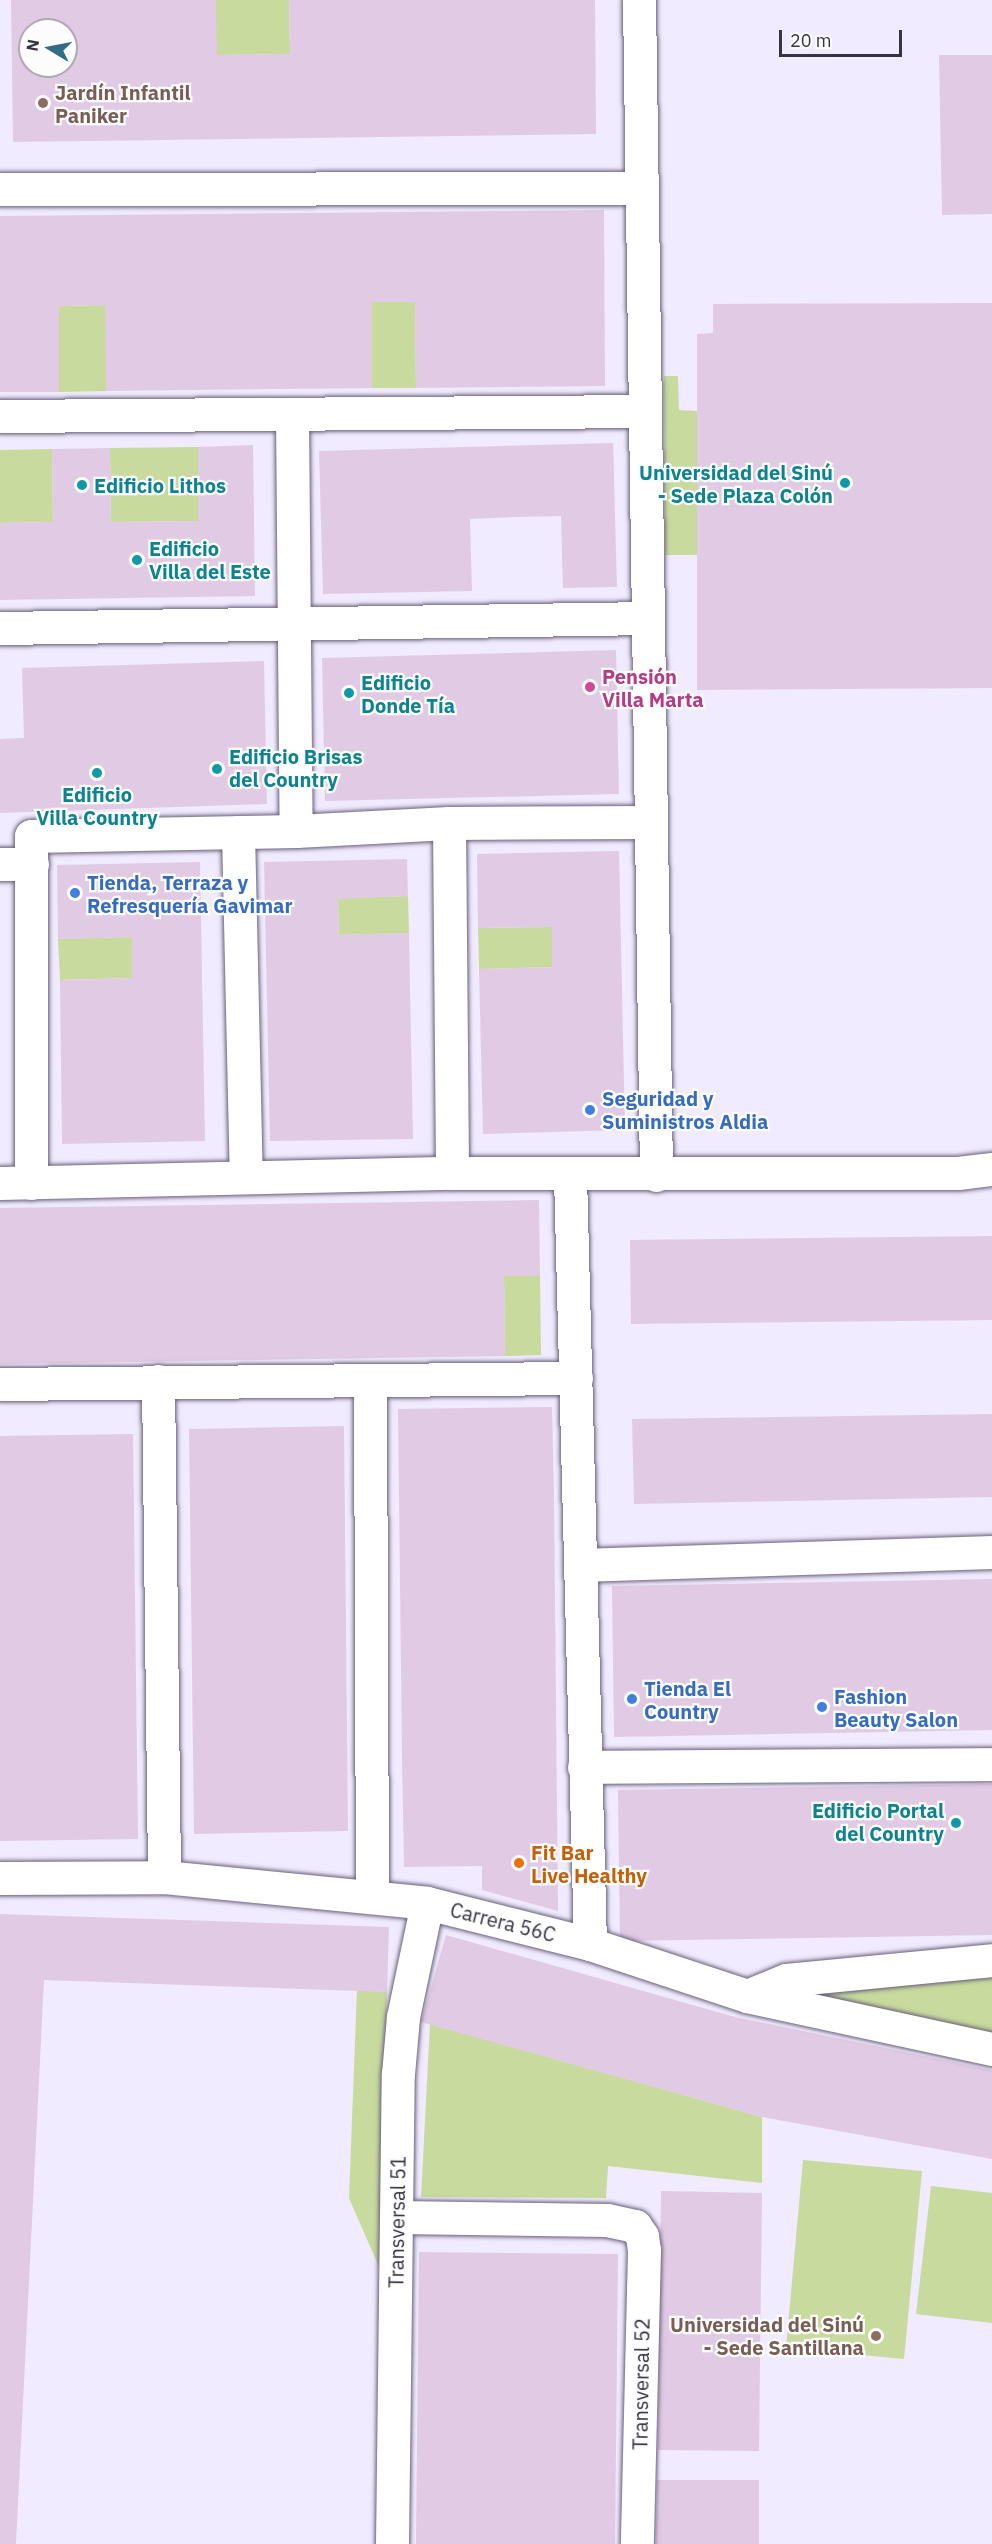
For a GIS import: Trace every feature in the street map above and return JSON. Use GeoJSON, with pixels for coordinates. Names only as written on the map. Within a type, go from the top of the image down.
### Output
{"type":"FeatureCollection","features":[{"type":"Feature","properties":{"kind":"street"},"geometry":{"type":"LineString","coordinates":[[639,0],[656,1175]]}},
{"type":"Feature","properties":{"kind":"street"},"geometry":{"type":"LineString","coordinates":[[0,189],[641,188]]}},
{"type":"Feature","properties":{"kind":"street"},"geometry":{"type":"LineString","coordinates":[[0,416],[645,411]]}},
{"type":"Feature","properties":{"kind":"street"},"geometry":{"type":"LineString","coordinates":[[292,414],[291,625],[297,831]]}},
{"type":"Feature","properties":{"kind":"street"},"geometry":{"type":"LineString","coordinates":[[0,628],[648,618]]}},
{"type":"Feature","properties":{"kind":"street"},"geometry":{"type":"LineString","coordinates":[[651,822],[449,823],[297,831],[31,836],[16,864],[16,1183],[452,1173],[570,1175],[958,1173],[992,1169]]}},
{"type":"Feature","properties":{"kind":"street"},"geometry":{"type":"LineString","coordinates":[[449,823],[452,1173]]}},
{"type":"Feature","properties":{"kind":"street"},"geometry":{"type":"LineString","coordinates":[[238,832],[246,1178]]}},
{"type":"Feature","properties":{"kind":"street"},"geometry":{"type":"LineString","coordinates":[[570,1175],[590,1944]]}},
{"type":"Feature","properties":{"kind":"street"},"geometry":{"type":"LineString","coordinates":[[0,1384],[576,1378]]}},
{"type":"Feature","properties":{"kind":"street"},"geometry":{"type":"LineString","coordinates":[[158,1381],[164,1877]]}},
{"type":"Feature","properties":{"kind":"street"},"geometry":{"type":"LineString","coordinates":[[370,1381],[372,1895]]}},
{"type":"Feature","properties":{"kind":"street"},"geometry":{"type":"LineString","coordinates":[[580,1565],[992,1552]]}},
{"type":"Feature","properties":{"kind":"street"},"geometry":{"type":"LineString","coordinates":[[584,1767],[992,1764]]}},
{"type":"Feature","properties":{"kind":"street","name":"Carrera 56C"},"geometry":{"type":"LineString","coordinates":[[0,1878],[164,1877],[372,1895],[427,1903],[590,1944],[747,1996],[992,2049]]}},
{"type":"Feature","properties":{"kind":"street","name":"Transversal 51"},"geometry":{"type":"LineString","coordinates":[[392,2544],[397,2217],[403,2017],[427,1903]]}},
{"type":"Feature","properties":{"kind":"street"},"geometry":{"type":"LineString","coordinates":[[747,1996],[786,1980],[992,1960]]}},
{"type":"Feature","properties":{"kind":"street","name":"Transversal 52"},"geometry":{"type":"LineString","coordinates":[[397,2217],[607,2220],[634,2226],[642,2236],[644,2250],[637,2544]]}},
{"type":"Feature","properties":{"kind":"green space"},"geometry":{"type":"Polygon","coordinates":[[[216,0],[289,0],[290,54],[216,55],[216,0]]]}},
{"type":"Feature","properties":{"kind":"green space"},"geometry":{"type":"Polygon","coordinates":[[[372,302],[415,302],[416,388],[372,388],[372,302]]]}},
{"type":"Feature","properties":{"kind":"green space"},"geometry":{"type":"Polygon","coordinates":[[[106,305],[106,391],[59,392],[59,306],[106,305]]]}},
{"type":"Feature","properties":{"kind":"green space"},"geometry":{"type":"Polygon","coordinates":[[[664,376],[678,376],[679,410],[697,411],[697,555],[665,555],[664,376]]]}},
{"type":"Feature","properties":{"kind":"green space"},"geometry":{"type":"Polygon","coordinates":[[[198,447],[198,521],[111,522],[110,448],[198,447]]]}},
{"type":"Feature","properties":{"kind":"green space"},"geometry":{"type":"Polygon","coordinates":[[[52,449],[53,522],[0,523],[0,450],[52,449]]]}},
{"type":"Feature","properties":{"kind":"green space"},"geometry":{"type":"Polygon","coordinates":[[[408,896],[409,933],[339,935],[338,898],[408,896]]]}},
{"type":"Feature","properties":{"kind":"green space"},"geometry":{"type":"Polygon","coordinates":[[[552,927],[552,967],[479,969],[478,928],[552,927]]]}},
{"type":"Feature","properties":{"kind":"green space"},"geometry":{"type":"Polygon","coordinates":[[[132,937],[132,978],[60,980],[58,939],[132,937]]]}},
{"type":"Feature","properties":{"kind":"green space"},"geometry":{"type":"Polygon","coordinates":[[[504,1276],[540,1276],[541,1355],[505,1356],[504,1276]]]}},
{"type":"Feature","properties":{"kind":"green space"},"geometry":{"type":"Polygon","coordinates":[[[992,1969],[992,2040],[787,1995],[992,1969]]]}},
{"type":"Feature","properties":{"kind":"green space"},"geometry":{"type":"Polygon","coordinates":[[[357,1990],[387,1992],[379,2267],[349,2198],[357,1990]]]}},
{"type":"Feature","properties":{"kind":"green space"},"geometry":{"type":"Polygon","coordinates":[[[430,2024],[762,2117],[762,2183],[608,2166],[606,2198],[421,2197],[430,2024]]]}},
{"type":"Feature","properties":{"kind":"green space"},"geometry":{"type":"Polygon","coordinates":[[[803,2160],[922,2171],[904,2359],[786,2348],[803,2160]]]}},
{"type":"Feature","properties":{"kind":"green space"},"geometry":{"type":"Polygon","coordinates":[[[931,2186],[992,2193],[992,2323],[916,2314],[931,2186]]]}},
{"type":"Feature","properties":{"kind":"building"},"geometry":{"type":"Polygon","coordinates":[[[11,0],[216,0],[217,55],[290,54],[289,0],[595,0],[596,134],[13,142],[11,0]]]}},
{"type":"Feature","properties":{"kind":"building"},"geometry":{"type":"Polygon","coordinates":[[[939,55],[992,55],[992,214],[942,215],[939,55]]]}},
{"type":"Feature","properties":{"kind":"building"},"geometry":{"type":"Polygon","coordinates":[[[604,210],[605,386],[416,388],[415,302],[372,302],[372,388],[106,391],[105,305],[59,306],[59,392],[0,392],[0,216],[604,210]]]}},
{"type":"Feature","properties":{"kind":"building","name":"Universidad del Sinú - Sede Plaza Colón"},"geometry":{"type":"Polygon","coordinates":[[[992,303],[992,688],[697,690],[697,334],[713,333],[713,304],[992,303]]]}},
{"type":"Feature","properties":{"kind":"building"},"geometry":{"type":"Polygon","coordinates":[[[613,443],[617,587],[563,588],[561,516],[516,517],[470,519],[472,591],[323,594],[319,451],[613,443]]]}},
{"type":"Feature","properties":{"kind":"building"},"geometry":{"type":"Polygon","coordinates":[[[253,445],[255,596],[0,600],[0,523],[53,522],[52,449],[110,448],[111,522],[198,521],[198,447],[253,445]]]}},
{"type":"Feature","properties":{"kind":"building"},"geometry":{"type":"Polygon","coordinates":[[[616,650],[619,794],[325,801],[322,658],[616,650]]]}},
{"type":"Feature","properties":{"kind":"building"},"geometry":{"type":"Polygon","coordinates":[[[264,661],[267,804],[0,813],[0,739],[24,738],[22,668],[264,661]]]}},
{"type":"Feature","properties":{"kind":"building"},"geometry":{"type":"Polygon","coordinates":[[[619,851],[625,1130],[483,1134],[479,969],[552,967],[552,927],[478,928],[477,854],[619,851]]]}},
{"type":"Feature","properties":{"kind":"building"},"geometry":{"type":"Polygon","coordinates":[[[407,859],[408,896],[338,899],[339,935],[409,933],[413,1139],[270,1141],[264,862],[407,859]]]}},
{"type":"Feature","properties":{"kind":"building"},"geometry":{"type":"Polygon","coordinates":[[[200,862],[205,1141],[62,1144],[60,980],[132,978],[132,937],[58,939],[57,865],[200,862]]]}},
{"type":"Feature","properties":{"kind":"building"},"geometry":{"type":"Polygon","coordinates":[[[539,1200],[540,1276],[504,1276],[505,1356],[0,1364],[0,1208],[539,1200]]]}},
{"type":"Feature","properties":{"kind":"building"},"geometry":{"type":"Polygon","coordinates":[[[992,1236],[992,1320],[631,1324],[630,1240],[992,1236]]]}},
{"type":"Feature","properties":{"kind":"building"},"geometry":{"type":"Polygon","coordinates":[[[552,1407],[558,1911],[482,1890],[482,1866],[404,1867],[402,1756],[398,1409],[552,1407]]]}},
{"type":"Feature","properties":{"kind":"building"},"geometry":{"type":"Polygon","coordinates":[[[992,1414],[992,1497],[634,1504],[632,1419],[992,1414]]]}},
{"type":"Feature","properties":{"kind":"building"},"geometry":{"type":"Polygon","coordinates":[[[344,1426],[348,1831],[194,1834],[189,1429],[344,1426]]]}},
{"type":"Feature","properties":{"kind":"building"},"geometry":{"type":"Polygon","coordinates":[[[133,1434],[138,1839],[0,1841],[0,1436],[133,1434]]]}},
{"type":"Feature","properties":{"kind":"building"},"geometry":{"type":"Polygon","coordinates":[[[992,1579],[992,1730],[614,1737],[612,1586],[992,1579]]]}},
{"type":"Feature","properties":{"kind":"building"},"geometry":{"type":"Polygon","coordinates":[[[992,1784],[992,1935],[620,1941],[618,1790],[992,1784]]]}},
{"type":"Feature","properties":{"kind":"building"},"geometry":{"type":"Polygon","coordinates":[[[0,1914],[389,1927],[387,1992],[44,1980],[16,2544],[0,2544],[0,1914]]]}},
{"type":"Feature","properties":{"kind":"building"},"geometry":{"type":"Polygon","coordinates":[[[446,1935],[735,2017],[992,2070],[992,2159],[762,2117],[421,2022],[446,1935]]]}},
{"type":"Feature","properties":{"kind":"building"},"geometry":{"type":"Polygon","coordinates":[[[661,2191],[762,2193],[759,2451],[658,2450],[661,2191]]]}},
{"type":"Feature","properties":{"kind":"building"},"geometry":{"type":"Polygon","coordinates":[[[419,2252],[618,2254],[615,2544],[416,2544],[419,2252]]]}},
{"type":"Feature","properties":{"kind":"building"},"geometry":{"type":"Polygon","coordinates":[[[657,2480],[759,2480],[759,2544],[656,2544],[657,2480]]]}},
{"type":"Feature","properties":{"kind":"place","name":"Jardín Infantil Paniker"},"geometry":{"type":"Point","coordinates":[43,103]}},
{"type":"Feature","properties":{"kind":"place","name":"Universidad del Sinú - Sede Plaza Colón"},"geometry":{"type":"Point","coordinates":[845,483]}},
{"type":"Feature","properties":{"kind":"place","name":"Edificio Lithos"},"geometry":{"type":"Point","coordinates":[82,485]}},
{"type":"Feature","properties":{"kind":"place","name":"Edificio Villa del Este"},"geometry":{"type":"Point","coordinates":[137,560]}},
{"type":"Feature","properties":{"kind":"place","name":"Pensión Villa Marta"},"geometry":{"type":"Point","coordinates":[590,687]}},
{"type":"Feature","properties":{"kind":"place","name":"Edificio Donde Tía"},"geometry":{"type":"Point","coordinates":[349,693]}},
{"type":"Feature","properties":{"kind":"place","name":"Edificio Brisas del Country"},"geometry":{"type":"Point","coordinates":[217,769]}},
{"type":"Feature","properties":{"kind":"place","name":"Edificio Villa Country"},"geometry":{"type":"Point","coordinates":[97,773]}},
{"type":"Feature","properties":{"kind":"place","name":"Tienda, Terraza y Refresquería Gavimar"},"geometry":{"type":"Point","coordinates":[75,893]}},
{"type":"Feature","properties":{"kind":"place","name":"Seguridad y Suministros Aldia"},"geometry":{"type":"Point","coordinates":[590,1110]}},
{"type":"Feature","properties":{"kind":"place","name":"Tienda El Country"},"geometry":{"type":"Point","coordinates":[632,1699]}},
{"type":"Feature","properties":{"kind":"place","name":"Fashion Beauty Salon"},"geometry":{"type":"Point","coordinates":[822,1707]}},
{"type":"Feature","properties":{"kind":"place","name":"Edificio Portal del Country"},"geometry":{"type":"Point","coordinates":[956,1823]}},
{"type":"Feature","properties":{"kind":"place","name":"Fit Bar Live Healthy"},"geometry":{"type":"Point","coordinates":[519,1863]}},
{"type":"Feature","properties":{"kind":"place","name":"Universidad del Sinú - Sede Santillana"},"geometry":{"type":"Point","coordinates":[876,2336]}}]}
